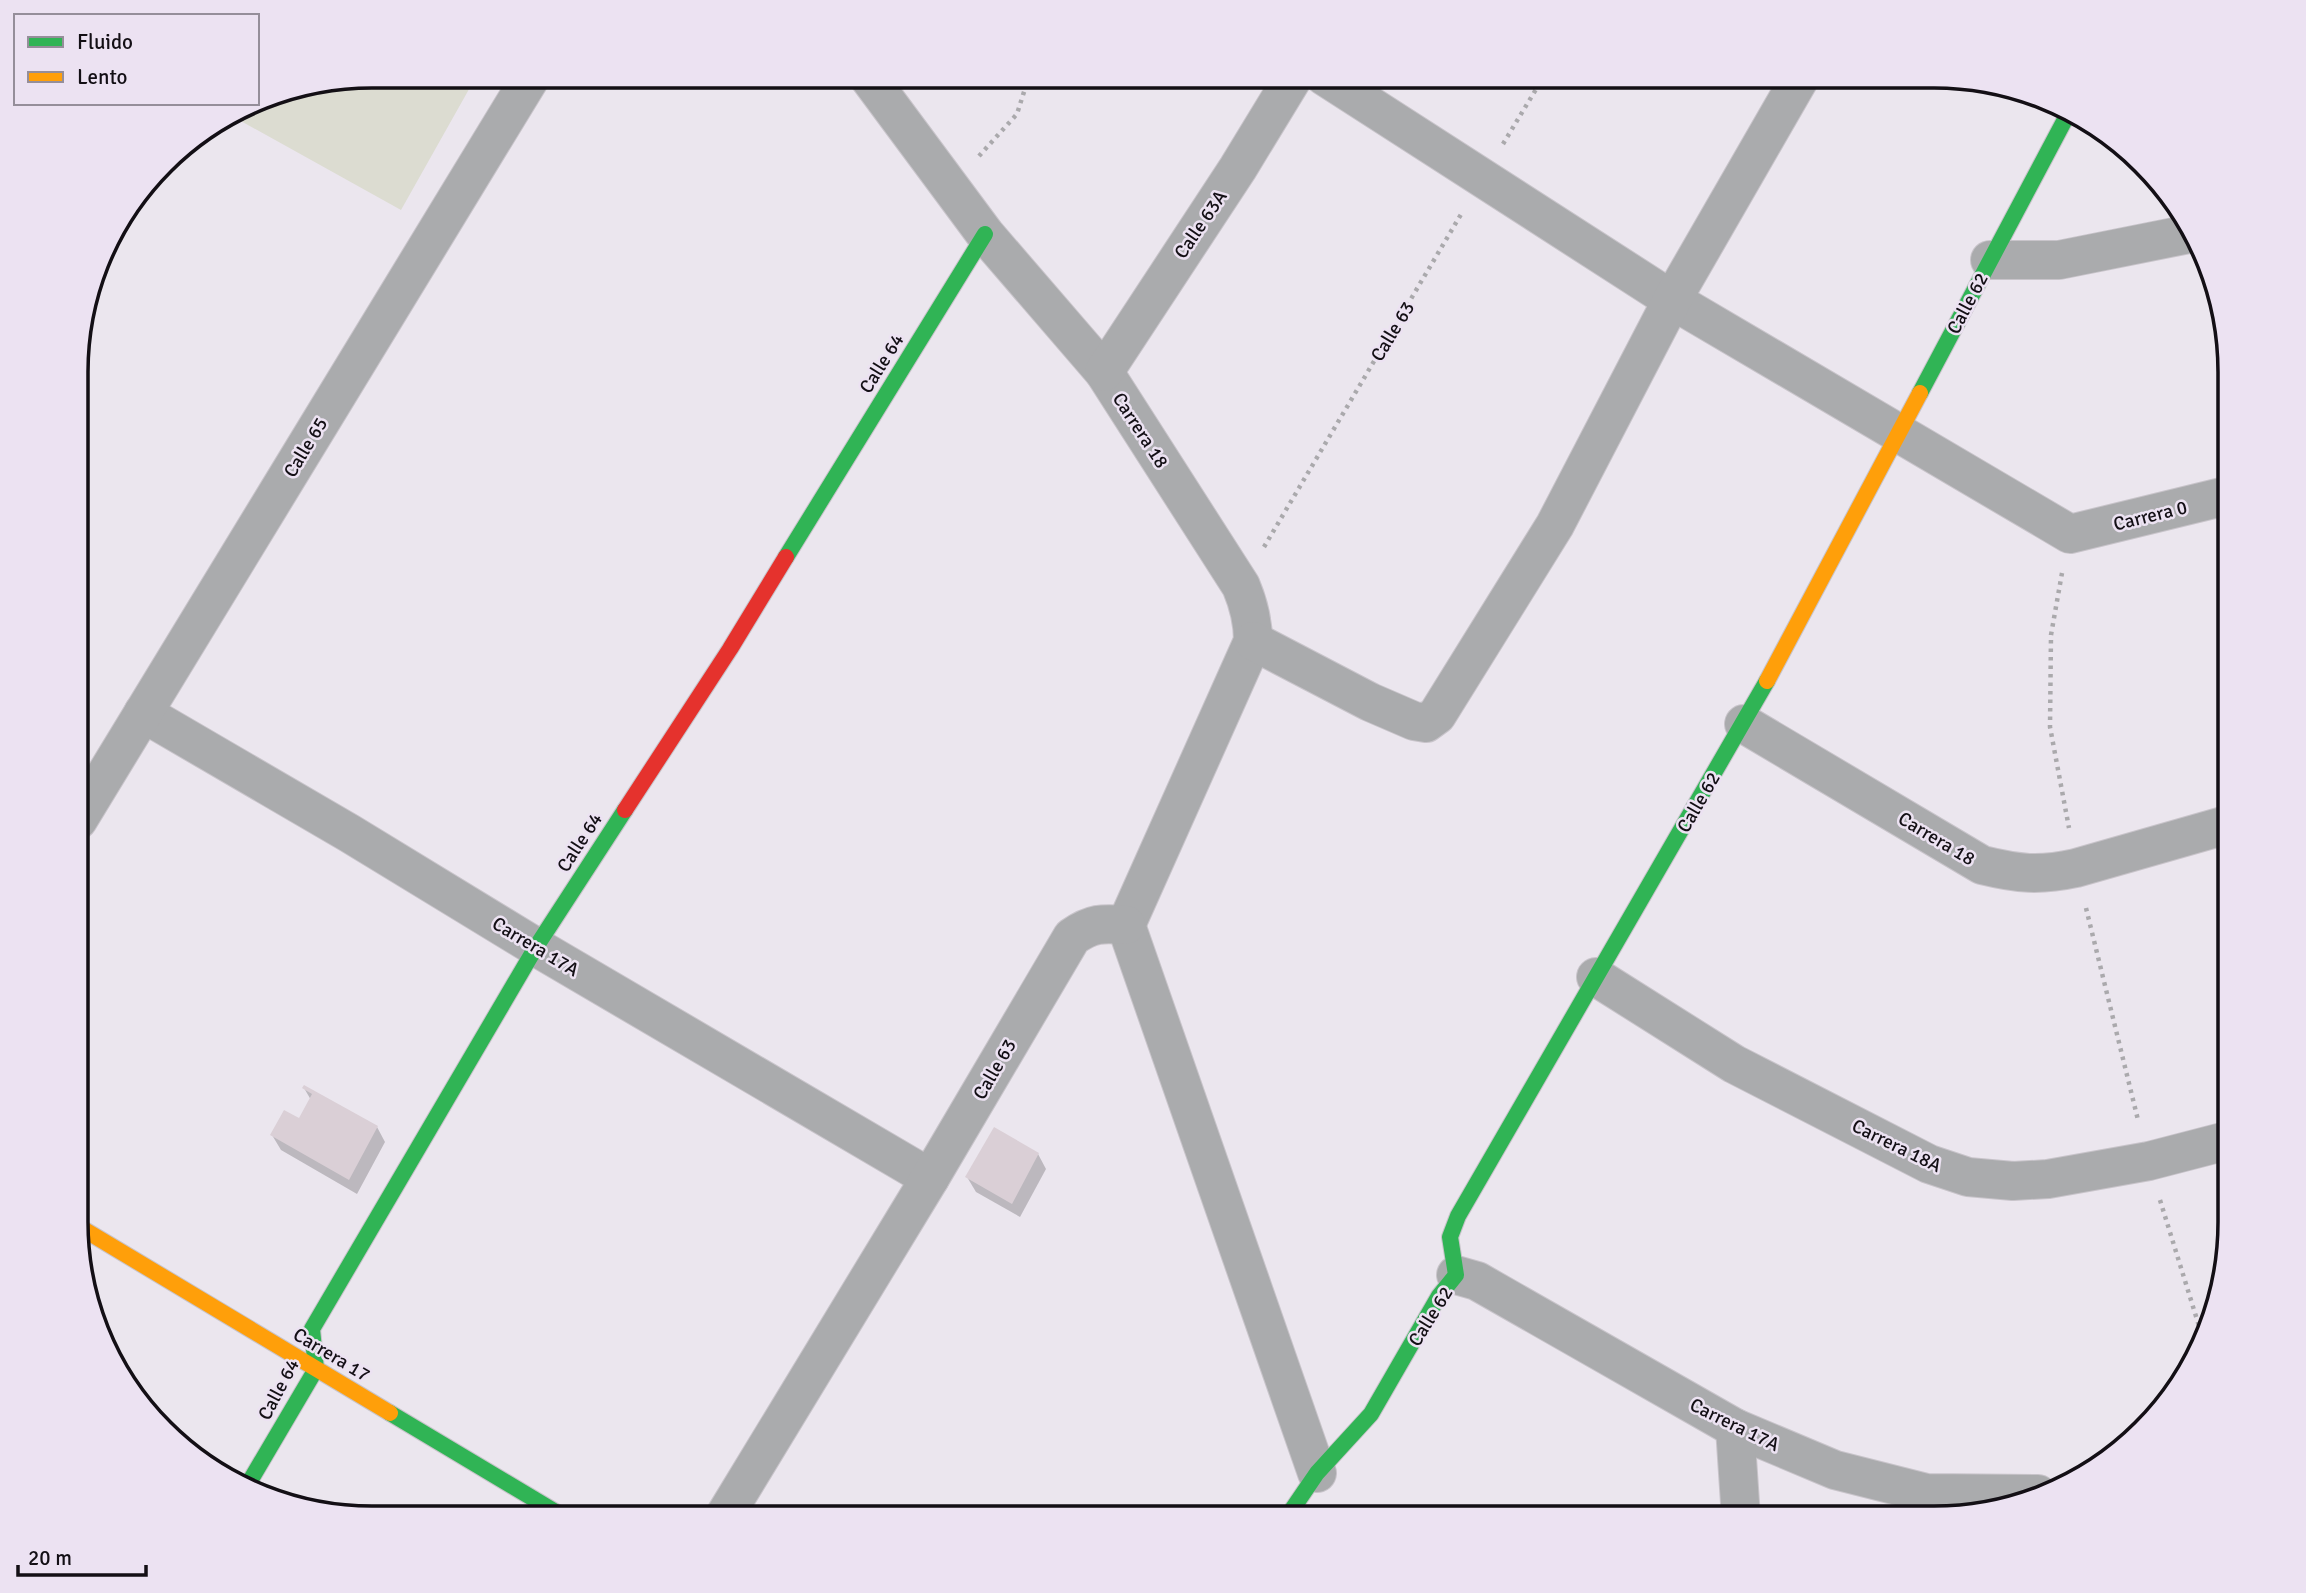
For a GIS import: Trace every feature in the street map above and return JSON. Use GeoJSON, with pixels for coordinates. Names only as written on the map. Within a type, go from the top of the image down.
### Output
{"type":"FeatureCollection","features":[{"type":"Feature","properties":{"kind":"street","name":"Calle 65"},"geometry":{"type":"LineString","coordinates":[[88,804],[524,88]]}},
{"type":"Feature","properties":{"kind":"street","name":"Carrera 18"},"geometry":{"type":"LineString","coordinates":[[877,88],[985,234],[1104,372],[1241,586],[1253,624],[1253,641]]}},
{"type":"Feature","properties":{"kind":"street","name":"Calle 63A"},"geometry":{"type":"LineString","coordinates":[[1104,372],[1238,168],[1287,88]]}},
{"type":"Feature","properties":{"kind":"street"},"geometry":{"type":"LineString","coordinates":[[1343,88],[1672,300],[2070,534]]}},
{"type":"Feature","properties":{"kind":"street"},"geometry":{"type":"LineString","coordinates":[[1317,1474],[1126,925],[1253,641],[1370,702],[1414,721],[1426,723],[1437,715],[1555,525],[1672,300],[1794,88]]}},
{"type":"Feature","properties":{"kind":"street","name":"Calle 62"},"geometry":{"type":"LineString","coordinates":[[1295,1506],[1317,1474],[1371,1414],[1439,1296],[1456,1275],[1450,1237],[1458,1216],[1744,724],[2065,119]]}},
{"type":"Feature","properties":{"kind":"street","name":"Calle 64"},"geometry":{"type":"LineString","coordinates":[[251,1479],[316,1369],[312,1329],[536,947],[730,649],[985,234]]}},
{"type":"Feature","properties":{"kind":"street"},"geometry":{"type":"LineString","coordinates":[[1990,260],[2059,260],[2184,235]]}},
{"type":"Feature","properties":{"kind":"street","name":"Carrera 0"},"geometry":{"type":"LineString","coordinates":[[2070,534],[2218,498]]}},
{"type":"Feature","properties":{"kind":"street","name":"Carrera 17A"},"geometry":{"type":"LineString","coordinates":[[143,713],[930,1178]]}},
{"type":"Feature","properties":{"kind":"street","name":"Carrera 18"},"geometry":{"type":"LineString","coordinates":[[1744,724],[1982,865],[2017,873],[2051,873],[2076,868],[2218,827]]}},
{"type":"Feature","properties":{"kind":"street","name":"Calle 63"},"geometry":{"type":"LineString","coordinates":[[731,1506],[930,1178],[1072,937],[1088,926],[1104,923],[1126,925]]}},
{"type":"Feature","properties":{"kind":"street","name":"Carrera 18A"},"geometry":{"type":"LineString","coordinates":[[1596,977],[1734,1064],[1929,1164],[1968,1177],[2013,1181],[2048,1179],[2148,1161],[2218,1143]]}},
{"type":"Feature","properties":{"kind":"street","name":"Carrera 17"},"geometry":{"type":"LineString","coordinates":[[88,1232],[546,1506]]}},
{"type":"Feature","properties":{"kind":"street","name":"Carrera 17A"},"geometry":{"type":"LineString","coordinates":[[1456,1275],[1477,1281],[1735,1428],[1835,1470],[1929,1506],[1996,1499]]}},
{"type":"Feature","properties":{"kind":"street"},"geometry":{"type":"LineString","coordinates":[[1735,1428],[1740,1506]]}},
{"type":"Feature","properties":{"kind":"path"},"geometry":{"type":"LineString","coordinates":[[988,146],[1017,114],[1025,88]]}},
{"type":"Feature","properties":{"kind":"path","name":"Calle 63"},"geometry":{"type":"LineString","coordinates":[[1241,586],[1537,88]]}},
{"type":"Feature","properties":{"kind":"path"},"geometry":{"type":"LineString","coordinates":[[2070,534],[2050,635],[2050,727],[2076,868],[2148,1161],[2199,1325]]}},
{"type":"Feature","properties":{"kind":"shaded area"},"geometry":{"type":"Polygon","coordinates":[[[470,88],[401,210],[239,120],[298,97],[334,90],[470,88]]]}},
{"type":"Feature","properties":{"kind":"building"},"geometry":{"type":"Polygon","coordinates":[[[304,1085],[378,1126],[349,1180],[270,1135],[284,1110],[299,1118],[312,1094],[302,1088],[304,1085]]]}},
{"type":"Feature","properties":{"kind":"building"},"geometry":{"type":"Polygon","coordinates":[[[994,1127],[1039,1153],[1012,1204],[965,1177],[994,1127]]]}},
{"type":"Feature","properties":{"kind":"traffic: fast"},"geometry":{"type":"LineString","coordinates":[[1920,393],[2065,119]]}},
{"type":"Feature","properties":{"kind":"traffic: fast"},"geometry":{"type":"LineString","coordinates":[[786,557],[985,234]]}},
{"type":"Feature","properties":{"kind":"traffic: fast"},"geometry":{"type":"LineString","coordinates":[[1294,1506],[1317,1473],[1371,1414],[1439,1296],[1456,1275],[1450,1237],[1458,1216],[1767,681]]}},
{"type":"Feature","properties":{"kind":"traffic: fast"},"geometry":{"type":"LineString","coordinates":[[251,1479],[316,1369],[312,1329],[536,947],[625,810]]}},
{"type":"Feature","properties":{"kind":"traffic: fast"},"geometry":{"type":"LineString","coordinates":[[390,1413],[546,1506]]}},
{"type":"Feature","properties":{"kind":"traffic: slow"},"geometry":{"type":"LineString","coordinates":[[1767,681],[1920,393]]}},
{"type":"Feature","properties":{"kind":"traffic: slow"},"geometry":{"type":"LineString","coordinates":[[88,1232],[390,1413]]}},
{"type":"Feature","properties":{"kind":"traffic: jam"},"geometry":{"type":"LineString","coordinates":[[625,810],[730,649],[786,557]]}}]}
